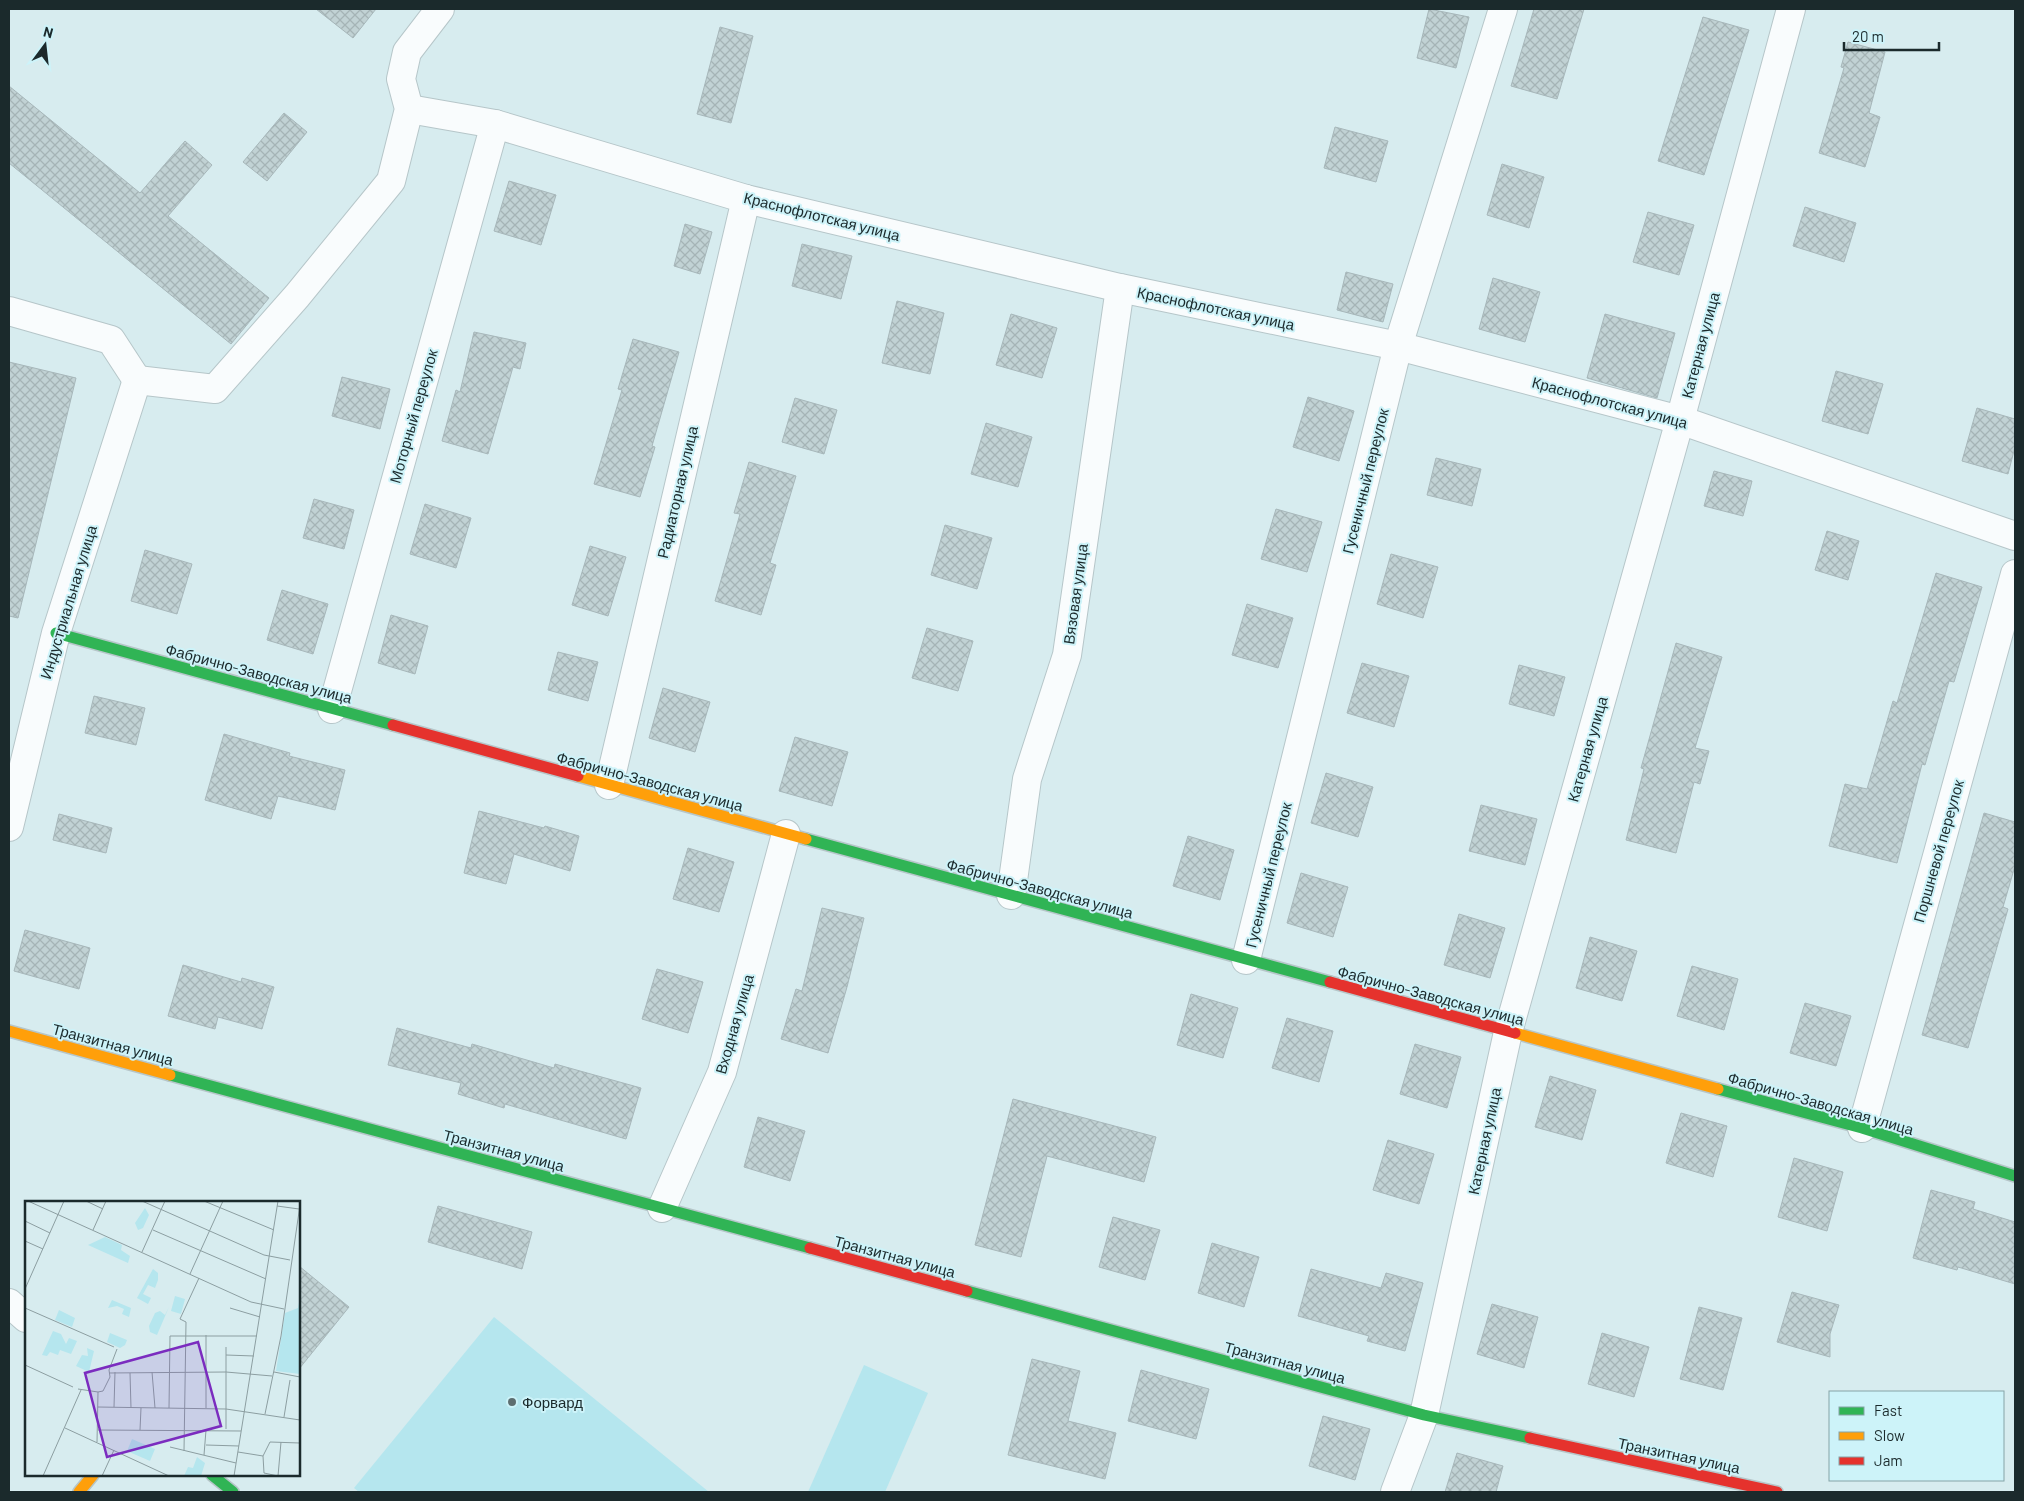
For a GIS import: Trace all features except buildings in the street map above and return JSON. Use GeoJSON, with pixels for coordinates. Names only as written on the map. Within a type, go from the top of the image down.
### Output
{"type":"FeatureCollection","features":[{"type":"Feature","properties":{"kind":"street"},"geometry":{"type":"LineString","coordinates":[[9,311],[111,340],[138,380],[215,389],[297,296],[391,181],[409,109],[401,79],[407,52],[440,9]]}},
{"type":"Feature","properties":{"kind":"street","name":"Гусеничный переулок"},"geometry":{"type":"LineString","coordinates":[[1246,960],[1398,346],[1503,9]]}},
{"type":"Feature","properties":{"kind":"street","name":"Катерная улица"},"geometry":{"type":"LineString","coordinates":[[1395,1492],[1424,1415],[1508,1032],[1680,420],[1791,9]]}},
{"type":"Feature","properties":{"kind":"street","name":"Краснофлотская улица"},"geometry":{"type":"LineString","coordinates":[[409,109],[495,124],[746,199],[1120,288],[1398,346],[1680,420],[2015,536]]}},
{"type":"Feature","properties":{"kind":"street","name":"Моторный переулок"},"geometry":{"type":"LineString","coordinates":[[332,709],[495,124]]}},
{"type":"Feature","properties":{"kind":"street","name":"Радиаторная улица"},"geometry":{"type":"LineString","coordinates":[[609,785],[746,199]]}},
{"type":"Feature","properties":{"kind":"street","name":"Вязовая улица"},"geometry":{"type":"LineString","coordinates":[[1011,895],[1027,779],[1067,655],[1120,288]]}},
{"type":"Feature","properties":{"kind":"street","name":"Индустриальная улица"},"geometry":{"type":"LineString","coordinates":[[9,827],[56,633],[138,380]]}},
{"type":"Feature","properties":{"kind":"street","name":"Поршневой переулок"},"geometry":{"type":"LineString","coordinates":[[1862,1128],[2015,574]]}},
{"type":"Feature","properties":{"kind":"street","name":"Фабрично-Заводская улица"},"geometry":{"type":"LineString","coordinates":[[56,633],[1862,1128],[2015,1176]]}},
{"type":"Feature","properties":{"kind":"street","name":"Входная улица"},"geometry":{"type":"LineString","coordinates":[[662,1208],[722,1072],[786,834]]}},
{"type":"Feature","properties":{"kind":"street","name":"Транзитная улица"},"geometry":{"type":"LineString","coordinates":[[9,1031],[1424,1415],[1763,1491],[1777,1492]]}},
{"type":"Feature","properties":{"kind":"street"},"geometry":{"type":"LineString","coordinates":[[9,1304],[25,1317]]}},
{"type":"Feature","properties":{"kind":"street"},"geometry":{"type":"LineString","coordinates":[[79,1492],[92,1476]]}},
{"type":"Feature","properties":{"kind":"street"},"geometry":{"type":"LineString","coordinates":[[213,1476],[232,1492]]}},
{"type":"Feature","properties":{"kind":"shaded area","name":"Форвард"},"geometry":{"type":"Polygon","coordinates":[[[494,1317],[709,1492],[359,1492],[354,1488],[494,1317]]]}},
{"type":"Feature","properties":{"kind":"shaded area"},"geometry":{"type":"Polygon","coordinates":[[[864,1365],[928,1393],[885,1492],[808,1492],[864,1365]]]}},
{"type":"Feature","properties":{"kind":"traffic: fast"},"geometry":{"type":"LineString","coordinates":[[56,633],[393,725]]}},
{"type":"Feature","properties":{"kind":"traffic: fast"},"geometry":{"type":"LineString","coordinates":[[806,839],[1330,982]]}},
{"type":"Feature","properties":{"kind":"traffic: fast"},"geometry":{"type":"LineString","coordinates":[[170,1075],[810,1248]]}},
{"type":"Feature","properties":{"kind":"traffic: fast"},"geometry":{"type":"LineString","coordinates":[[1718,1089],[1862,1128],[2015,1176]]}},
{"type":"Feature","properties":{"kind":"traffic: fast"},"geometry":{"type":"LineString","coordinates":[[967,1291],[1424,1415],[1530,1438]]}},
{"type":"Feature","properties":{"kind":"traffic: fast"},"geometry":{"type":"LineString","coordinates":[[213,1476],[233,1492]]}},
{"type":"Feature","properties":{"kind":"traffic: slow"},"geometry":{"type":"LineString","coordinates":[[578,776],[806,839]]}},
{"type":"Feature","properties":{"kind":"traffic: slow"},"geometry":{"type":"LineString","coordinates":[[9,1031],[170,1075]]}},
{"type":"Feature","properties":{"kind":"traffic: slow"},"geometry":{"type":"LineString","coordinates":[[1515,1033],[1718,1089]]}},
{"type":"Feature","properties":{"kind":"traffic: slow"},"geometry":{"type":"LineString","coordinates":[[79,1492],[92,1476]]}},
{"type":"Feature","properties":{"kind":"traffic: jam"},"geometry":{"type":"LineString","coordinates":[[393,725],[578,776]]}},
{"type":"Feature","properties":{"kind":"traffic: jam"},"geometry":{"type":"LineString","coordinates":[[1330,982],[1515,1033]]}},
{"type":"Feature","properties":{"kind":"traffic: jam"},"geometry":{"type":"LineString","coordinates":[[810,1248],[967,1291]]}},
{"type":"Feature","properties":{"kind":"traffic: jam"},"geometry":{"type":"LineString","coordinates":[[1530,1438],[1777,1492]]}},
{"type":"Feature","properties":{"kind":"place","name":"Форвард"},"geometry":{"type":"Point","coordinates":[512,1402]}}]}
